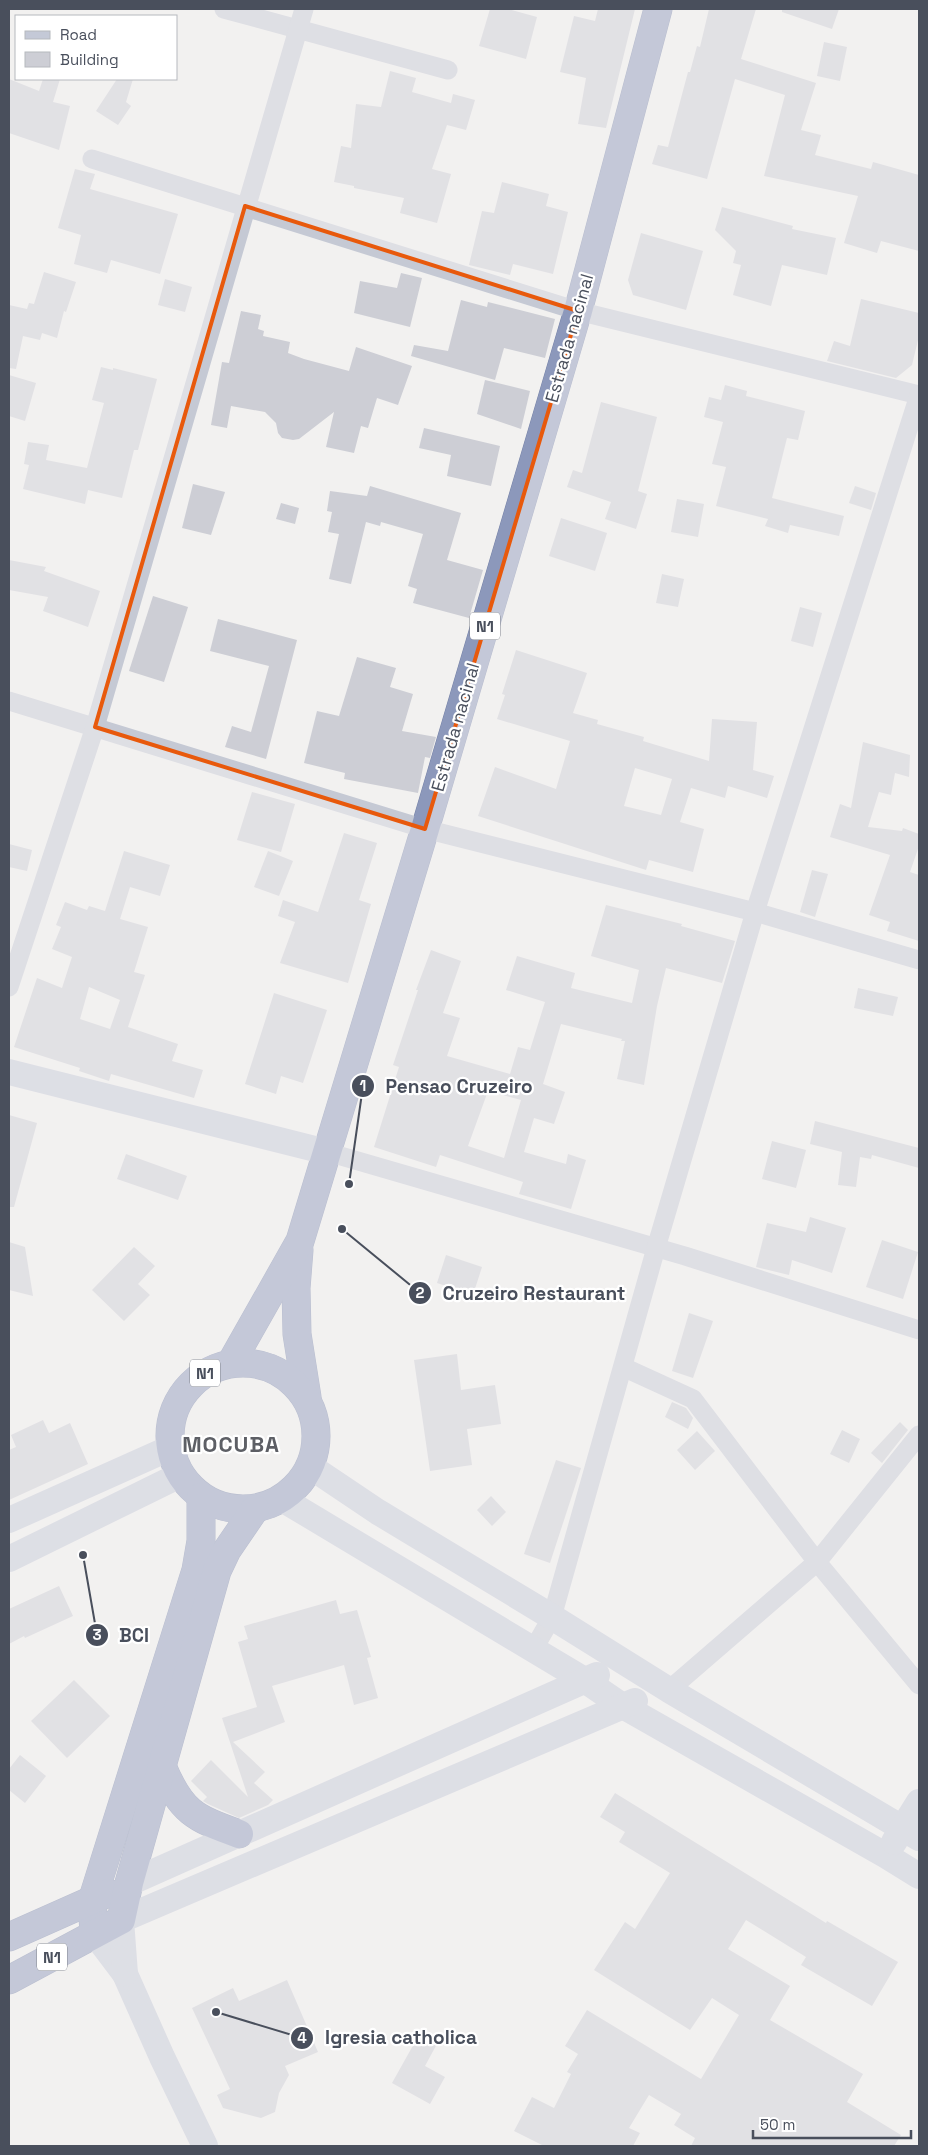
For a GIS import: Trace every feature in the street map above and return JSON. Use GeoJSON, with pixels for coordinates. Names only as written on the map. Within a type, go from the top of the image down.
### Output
{"type":"FeatureCollection","features":[{"type":"Feature","properties":{"kind":"highway","name":"Estrada nacinal"},"geometry":{"type":"LineString","coordinates":[[300,1241],[425,829],[578,310],[658,9]]}},
{"type":"Feature","properties":{"kind":"highway","name":"N1"},"geometry":{"type":"LineString","coordinates":[[231,1363],[300,1241]]}},
{"type":"Feature","properties":{"kind":"highway","name":"N1"},"geometry":{"type":"LineString","coordinates":[[300,1241],[296,1288],[297,1334],[307,1397],[317,1431],[311,1466],[299,1485],[282,1499],[254,1509],[236,1509],[218,1505],[201,1497],[189,1487],[180,1474],[170,1448],[171,1419],[183,1393],[204,1373],[231,1363],[260,1364],[287,1376],[307,1397]]}},
{"type":"Feature","properties":{"kind":"highway"},"geometry":{"type":"LineString","coordinates":[[94,1933],[92,1901],[196,1570],[201,1541],[201,1497]]}},
{"type":"Feature","properties":{"kind":"highway"},"geometry":{"type":"LineString","coordinates":[[121,1920],[129,1883],[217,1571],[227,1550],[254,1509]]}},
{"type":"Feature","properties":{"kind":"highway"},"geometry":{"type":"LineString","coordinates":[[162,1766],[176,1796],[187,1810],[204,1822],[240,1834]]}},
{"type":"Feature","properties":{"kind":"highway","name":"N1"},"geometry":{"type":"LineString","coordinates":[[9,1937],[129,1883]]}},
{"type":"Feature","properties":{"kind":"highway","name":"N1"},"geometry":{"type":"LineString","coordinates":[[9,1980],[121,1920]]}},
{"type":"Feature","properties":{"kind":"street"},"geometry":{"type":"LineString","coordinates":[[224,9],[448,70]]}},
{"type":"Feature","properties":{"kind":"street"},"geometry":{"type":"LineString","coordinates":[[9,987],[95,727],[245,206],[304,9]]}},
{"type":"Feature","properties":{"kind":"street"},"geometry":{"type":"LineString","coordinates":[[92,159],[578,310],[919,395],[755,912],[656,1248],[552,1617],[534,1650]]}},
{"type":"Feature","properties":{"kind":"street"},"geometry":{"type":"LineString","coordinates":[[9,701],[425,829],[755,912],[919,960]]}},
{"type":"Feature","properties":{"kind":"street"},"geometry":{"type":"LineString","coordinates":[[9,1072],[327,1152],[656,1248],[919,1330]]}},
{"type":"Feature","properties":{"kind":"street"},"geometry":{"type":"LineString","coordinates":[[623,1367],[693,1399],[817,1562],[919,1685]]}},
{"type":"Feature","properties":{"kind":"street"},"geometry":{"type":"LineString","coordinates":[[125,1974],[121,1920],[621,1705],[669,1690],[817,1562],[919,1435]]}},
{"type":"Feature","properties":{"kind":"street"},"geometry":{"type":"LineString","coordinates":[[9,1520],[170,1448]]}},
{"type":"Feature","properties":{"kind":"street"},"geometry":{"type":"LineString","coordinates":[[311,1466],[378,1512],[669,1690],[911,1833]]}},
{"type":"Feature","properties":{"kind":"street"},"geometry":{"type":"LineString","coordinates":[[9,1559],[180,1474]]}},
{"type":"Feature","properties":{"kind":"street"},"geometry":{"type":"LineString","coordinates":[[282,1499],[586,1681],[621,1705],[886,1855],[919,1876]]}},
{"type":"Feature","properties":{"kind":"street"},"geometry":{"type":"LineString","coordinates":[[129,1883],[586,1681],[624,1662]]}},
{"type":"Feature","properties":{"kind":"street"},"geometry":{"type":"LineString","coordinates":[[886,1855],[911,1833],[919,1802]]}},
{"type":"Feature","properties":{"kind":"street"},"geometry":{"type":"LineString","coordinates":[[94,1933],[125,1974],[205,2146]]}},
{"type":"Feature","properties":{"kind":"highlighted area"},"geometry":{"type":"Polygon","coordinates":[[[245,206],[578,311],[425,829],[95,727],[245,206]]]}},
{"type":"Feature","properties":{"kind":"building"},"geometry":{"type":"Polygon","coordinates":[[[490,9],[508,9],[537,17],[526,59],[479,46],[490,9]]]}},
{"type":"Feature","properties":{"kind":"building"},"geometry":{"type":"Polygon","coordinates":[[[598,9],[635,9],[606,128],[578,124],[586,78],[560,72],[574,16],[595,21],[598,9]]]}},
{"type":"Feature","properties":{"kind":"building"},"geometry":{"type":"Polygon","coordinates":[[[709,9],[756,9],[741,59],[816,83],[801,130],[821,135],[815,155],[871,169],[873,162],[919,175],[919,251],[881,241],[877,253],[844,243],[858,196],[764,176],[785,95],[735,79],[707,179],[652,164],[658,145],[668,147],[688,72],[690,72],[697,46],[700,47],[709,9]]]}},
{"type":"Feature","properties":{"kind":"building"},"geometry":{"type":"Polygon","coordinates":[[[782,9],[839,9],[832,29],[782,12],[782,9]]]}},
{"type":"Feature","properties":{"kind":"building"},"geometry":{"type":"Polygon","coordinates":[[[824,42],[847,47],[840,81],[817,76],[824,42]]]}},
{"type":"Feature","properties":{"kind":"building"},"geometry":{"type":"Polygon","coordinates":[[[390,71],[416,78],[412,92],[451,103],[453,94],[475,100],[466,130],[447,125],[432,169],[451,174],[437,223],[400,213],[404,198],[334,182],[341,146],[351,148],[356,104],[381,107],[390,71]]]}},
{"type":"Feature","properties":{"kind":"building"},"geometry":{"type":"Polygon","coordinates":[[[9,79],[39,91],[43,80],[60,80],[53,102],[70,106],[59,150],[9,133],[9,79]]]}},
{"type":"Feature","properties":{"kind":"building"},"geometry":{"type":"Polygon","coordinates":[[[116,80],[133,80],[126,102],[131,106],[118,125],[96,111],[116,80]]]}},
{"type":"Feature","properties":{"kind":"building"},"geometry":{"type":"Polygon","coordinates":[[[75,169],[95,174],[90,189],[178,214],[160,274],[111,260],[107,273],[74,264],[81,235],[58,228],[75,169]]]}},
{"type":"Feature","properties":{"kind":"building"},"geometry":{"type":"Polygon","coordinates":[[[502,182],[549,194],[546,206],[568,212],[553,274],[513,264],[510,275],[469,265],[482,211],[494,213],[502,182]]]}},
{"type":"Feature","properties":{"kind":"building"},"geometry":{"type":"Polygon","coordinates":[[[722,207],[793,226],[792,229],[836,238],[827,275],[782,265],[771,306],[733,295],[741,265],[733,263],[736,251],[715,230],[722,207]]]}},
{"type":"Feature","properties":{"kind":"building"},"geometry":{"type":"Polygon","coordinates":[[[641,233],[703,251],[686,310],[633,295],[628,280],[641,233]]]}},
{"type":"Feature","properties":{"kind":"building"},"geometry":{"type":"Polygon","coordinates":[[[44,272],[76,282],[66,312],[64,311],[57,338],[42,333],[40,340],[23,336],[16,369],[9,368],[9,305],[27,309],[29,303],[34,304],[44,272]]]}},
{"type":"Feature","properties":{"kind":"building"},"geometry":{"type":"Polygon","coordinates":[[[401,273],[422,278],[410,327],[354,313],[360,281],[397,288],[401,273]]]}},
{"type":"Feature","properties":{"kind":"building"},"geometry":{"type":"Polygon","coordinates":[[[165,279],[192,287],[185,312],[158,305],[165,279]]]}},
{"type":"Feature","properties":{"kind":"building"},"geometry":{"type":"Polygon","coordinates":[[[861,299],[919,313],[919,336],[912,365],[896,378],[827,361],[834,341],[850,346],[861,299]]]}},
{"type":"Feature","properties":{"kind":"building"},"geometry":{"type":"Polygon","coordinates":[[[461,300],[487,307],[488,302],[555,319],[545,358],[504,348],[495,380],[411,356],[414,345],[448,351],[461,300]]]}},
{"type":"Feature","properties":{"kind":"building"},"geometry":{"type":"Polygon","coordinates":[[[241,311],[261,315],[258,329],[264,331],[263,336],[290,342],[288,353],[304,359],[349,371],[356,347],[412,366],[398,405],[377,398],[368,428],[361,426],[354,453],[326,447],[334,412],[299,439],[293,440],[282,438],[278,433],[276,423],[265,412],[231,406],[227,428],[211,425],[222,362],[229,363],[241,311]]]}},
{"type":"Feature","properties":{"kind":"building"},"geometry":{"type":"Polygon","coordinates":[[[101,367],[113,370],[113,368],[157,379],[138,450],[134,450],[122,498],[88,490],[85,504],[23,489],[29,465],[24,464],[28,442],[49,445],[46,460],[87,468],[104,403],[92,400],[101,367]]]}},
{"type":"Feature","properties":{"kind":"building"},"geometry":{"type":"Polygon","coordinates":[[[9,375],[36,383],[25,421],[9,416],[9,375]]]}},
{"type":"Feature","properties":{"kind":"building"},"geometry":{"type":"Polygon","coordinates":[[[485,380],[530,391],[521,429],[477,414],[485,380]]]}},
{"type":"Feature","properties":{"kind":"building"},"geometry":{"type":"Polygon","coordinates":[[[725,385],[747,391],[746,396],[805,411],[798,440],[787,438],[772,498],[844,516],[839,536],[790,525],[788,533],[765,526],[768,519],[716,506],[726,467],[712,464],[723,422],[704,417],[709,397],[721,400],[725,385]]]}},
{"type":"Feature","properties":{"kind":"building"},"geometry":{"type":"Polygon","coordinates":[[[601,402],[657,417],[638,491],[647,494],[636,529],[605,519],[611,502],[567,487],[573,470],[582,473],[601,402]]]}},
{"type":"Feature","properties":{"kind":"building"},"geometry":{"type":"Polygon","coordinates":[[[424,428],[500,446],[491,486],[447,476],[451,455],[419,448],[424,428]]]}},
{"type":"Feature","properties":{"kind":"building"},"geometry":{"type":"Polygon","coordinates":[[[193,484],[225,492],[211,535],[182,528],[193,484]]]}},
{"type":"Feature","properties":{"kind":"building"},"geometry":{"type":"Polygon","coordinates":[[[370,486],[461,513],[447,560],[483,570],[469,618],[413,603],[417,589],[408,586],[423,534],[381,522],[380,526],[366,522],[351,584],[329,579],[339,534],[328,532],[332,512],[327,511],[330,491],[367,496],[370,486]]]}},
{"type":"Feature","properties":{"kind":"building"},"geometry":{"type":"Polygon","coordinates":[[[855,486],[876,493],[871,510],[849,503],[855,486]]]}},
{"type":"Feature","properties":{"kind":"building"},"geometry":{"type":"Polygon","coordinates":[[[677,499],[704,504],[698,537],[671,532],[677,499]]]}},
{"type":"Feature","properties":{"kind":"building"},"geometry":{"type":"Polygon","coordinates":[[[281,503],[299,508],[295,524],[276,519],[281,503]]]}},
{"type":"Feature","properties":{"kind":"building"},"geometry":{"type":"Polygon","coordinates":[[[561,518],[607,533],[595,571],[549,556],[561,518]]]}},
{"type":"Feature","properties":{"kind":"building"},"geometry":{"type":"Polygon","coordinates":[[[9,560],[46,567],[44,571],[100,591],[88,627],[43,611],[48,597],[9,590],[9,560]]]}},
{"type":"Feature","properties":{"kind":"building"},"geometry":{"type":"Polygon","coordinates":[[[662,574],[684,579],[678,607],[656,603],[662,574]]]}},
{"type":"Feature","properties":{"kind":"building"},"geometry":{"type":"Polygon","coordinates":[[[153,596],[188,607],[164,682],[129,671],[153,596]]]}},
{"type":"Feature","properties":{"kind":"building"},"geometry":{"type":"Polygon","coordinates":[[[800,607],[822,613],[813,647],[791,641],[800,607]]]}},
{"type":"Feature","properties":{"kind":"building"},"geometry":{"type":"Polygon","coordinates":[[[218,619],[297,640],[266,759],[225,747],[232,726],[251,732],[269,666],[210,651],[218,619]]]}},
{"type":"Feature","properties":{"kind":"building"},"geometry":{"type":"Polygon","coordinates":[[[516,650],[587,673],[573,713],[598,720],[597,724],[644,737],[643,741],[709,761],[712,719],[757,722],[753,770],[774,776],[767,798],[728,786],[725,798],[691,788],[680,822],[704,829],[693,872],[649,860],[646,870],[478,816],[495,767],[556,789],[570,741],[497,719],[505,695],[502,694],[516,650]],[[635,768],[624,806],[661,815],[672,779],[635,768]]]}},
{"type":"Feature","properties":{"kind":"building"},"geometry":{"type":"Polygon","coordinates":[[[357,657],[396,668],[390,687],[413,694],[402,731],[436,737],[430,758],[425,757],[418,793],[344,779],[345,773],[304,763],[317,711],[339,716],[357,657]]]}},
{"type":"Feature","properties":{"kind":"building"},"geometry":{"type":"Polygon","coordinates":[[[863,742],[910,755],[909,777],[895,773],[891,795],[879,792],[868,827],[902,831],[903,828],[919,834],[919,846],[910,872],[919,875],[919,941],[887,931],[890,922],[869,915],[890,855],[830,837],[840,804],[851,808],[863,742]]]}},
{"type":"Feature","properties":{"kind":"building"},"geometry":{"type":"Polygon","coordinates":[[[252,792],[295,804],[281,852],[237,840],[252,792]]]}},
{"type":"Feature","properties":{"kind":"building"},"geometry":{"type":"Polygon","coordinates":[[[344,833],[377,843],[359,900],[371,904],[348,983],[280,963],[295,922],[278,916],[283,900],[318,912],[344,833]]]}},
{"type":"Feature","properties":{"kind":"building"},"geometry":{"type":"Polygon","coordinates":[[[9,844],[32,850],[27,871],[9,867],[9,844]]]}},
{"type":"Feature","properties":{"kind":"building"},"geometry":{"type":"Polygon","coordinates":[[[124,851],[170,865],[160,896],[130,887],[120,919],[148,927],[134,972],[145,975],[128,1027],[178,1044],[172,1061],[203,1070],[194,1098],[111,1074],[109,1081],[79,1071],[80,1068],[14,1047],[37,978],[62,988],[72,957],[52,949],[61,927],[56,925],[65,902],[87,910],[89,906],[105,911],[124,851]],[[89,987],[80,1019],[110,1029],[120,1000],[89,987]]]}},
{"type":"Feature","properties":{"kind":"building"},"geometry":{"type":"Polygon","coordinates":[[[268,851],[293,861],[279,896],[254,887],[268,851]]]}},
{"type":"Feature","properties":{"kind":"building"},"geometry":{"type":"Polygon","coordinates":[[[812,870],[828,874],[815,917],[800,912],[812,870]]]}},
{"type":"Feature","properties":{"kind":"building"},"geometry":{"type":"Polygon","coordinates":[[[606,905],[682,924],[681,926],[735,941],[722,983],[666,968],[657,1006],[644,1085],[617,1079],[625,1041],[561,1024],[543,1084],[565,1092],[554,1124],[534,1118],[524,1152],[566,1164],[568,1154],[586,1160],[571,1209],[519,1194],[523,1182],[440,1155],[436,1167],[374,1147],[399,1067],[393,1065],[418,990],[416,990],[431,950],[461,961],[443,1013],[460,1018],[447,1056],[510,1074],[518,1047],[530,1050],[545,1002],[506,990],[517,956],[575,973],[571,988],[632,1003],[639,970],[591,956],[606,905]],[[488,1091],[468,1146],[504,1158],[521,1100],[488,1091]]]}},
{"type":"Feature","properties":{"kind":"building"},"geometry":{"type":"Polygon","coordinates":[[[858,988],[898,997],[893,1016],[854,1008],[858,988]]]}},
{"type":"Feature","properties":{"kind":"building"},"geometry":{"type":"Polygon","coordinates":[[[274,993],[327,1010],[303,1083],[281,1076],[276,1094],[245,1084],[274,993]]]}},
{"type":"Feature","properties":{"kind":"building"},"geometry":{"type":"Polygon","coordinates":[[[9,1115],[37,1123],[14,1207],[9,1207],[9,1115]]]}},
{"type":"Feature","properties":{"kind":"building"},"geometry":{"type":"Polygon","coordinates":[[[815,1121],[919,1148],[919,1168],[872,1155],[871,1159],[860,1157],[856,1187],[838,1185],[842,1152],[810,1144],[815,1121]]]}},
{"type":"Feature","properties":{"kind":"building"},"geometry":{"type":"Polygon","coordinates":[[[772,1141],[806,1150],[796,1188],[762,1179],[772,1141]]]}},
{"type":"Feature","properties":{"kind":"building"},"geometry":{"type":"Polygon","coordinates":[[[126,1154],[187,1176],[178,1200],[117,1179],[126,1154]]]}},
{"type":"Feature","properties":{"kind":"building"},"geometry":{"type":"Polygon","coordinates":[[[810,1217],[846,1228],[832,1273],[792,1260],[789,1275],[756,1267],[767,1223],[806,1232],[810,1217]]]}},
{"type":"Feature","properties":{"kind":"building"},"geometry":{"type":"Polygon","coordinates":[[[882,1240],[918,1252],[903,1299],[866,1287],[882,1240]]]}},
{"type":"Feature","properties":{"kind":"building"},"geometry":{"type":"Polygon","coordinates":[[[9,1242],[25,1247],[33,1296],[9,1290],[9,1242]]]}},
{"type":"Feature","properties":{"kind":"building"},"geometry":{"type":"Polygon","coordinates":[[[134,1247],[155,1266],[138,1284],[150,1295],[124,1321],[92,1290],[134,1247]]]}},
{"type":"Feature","properties":{"kind":"building"},"geometry":{"type":"Polygon","coordinates":[[[446,1255],[482,1267],[473,1295],[437,1283],[446,1255]]]}},
{"type":"Feature","properties":{"kind":"building"},"geometry":{"type":"Polygon","coordinates":[[[689,1313],[713,1321],[693,1378],[672,1371],[689,1313]]]}},
{"type":"Feature","properties":{"kind":"building"},"geometry":{"type":"Polygon","coordinates":[[[457,1354],[461,1390],[495,1385],[501,1424],[467,1429],[472,1465],[430,1471],[414,1360],[457,1354]]]}},
{"type":"Feature","properties":{"kind":"building"},"geometry":{"type":"Polygon","coordinates":[[[672,1402],[686,1408],[693,1418],[688,1429],[665,1417],[672,1402]]]}},
{"type":"Feature","properties":{"kind":"building"},"geometry":{"type":"Polygon","coordinates":[[[43,1420],[49,1433],[70,1423],[88,1464],[9,1500],[9,1450],[16,1447],[11,1435],[43,1420]]]}},
{"type":"Feature","properties":{"kind":"building"},"geometry":{"type":"Polygon","coordinates":[[[900,1422],[908,1430],[882,1463],[871,1453],[900,1422]]]}},
{"type":"Feature","properties":{"kind":"building"},"geometry":{"type":"Polygon","coordinates":[[[842,1430],[860,1439],[849,1463],[830,1454],[842,1430]]]}},
{"type":"Feature","properties":{"kind":"building"},"geometry":{"type":"Polygon","coordinates":[[[697,1431],[715,1451],[695,1470],[677,1450],[697,1431]]]}},
{"type":"Feature","properties":{"kind":"building"},"geometry":{"type":"Polygon","coordinates":[[[556,1460],[581,1468],[550,1563],[524,1554],[556,1460]]]}},
{"type":"Feature","properties":{"kind":"building"},"geometry":{"type":"Polygon","coordinates":[[[491,1496],[506,1512],[492,1526],[477,1510],[491,1496]]]}},
{"type":"Feature","properties":{"kind":"building"},"geometry":{"type":"Polygon","coordinates":[[[59,1586],[73,1616],[9,1644],[9,1609],[59,1586]]]}},
{"type":"Feature","properties":{"kind":"building"},"geometry":{"type":"Polygon","coordinates":[[[336,1600],[340,1614],[357,1610],[371,1657],[367,1658],[378,1698],[354,1705],[344,1665],[272,1686],[285,1722],[233,1742],[265,1772],[254,1783],[273,1800],[268,1805],[239,1818],[203,1801],[207,1797],[191,1781],[211,1760],[248,1797],[222,1718],[257,1707],[238,1642],[248,1639],[244,1626],[336,1600]]]}},
{"type":"Feature","properties":{"kind":"building"},"geometry":{"type":"Polygon","coordinates":[[[74,1680],[110,1716],[67,1758],[31,1721],[74,1680]]]}},
{"type":"Feature","properties":{"kind":"building"},"geometry":{"type":"Polygon","coordinates":[[[20,1755],[46,1776],[25,1803],[9,1790],[9,1769],[20,1755]]]}},
{"type":"Feature","properties":{"kind":"building"},"geometry":{"type":"Polygon","coordinates":[[[615,1793],[826,1923],[827,1921],[898,1962],[872,2006],[801,1965],[806,1957],[746,1920],[728,1949],[790,1986],[770,2020],[863,2074],[847,2102],[901,2135],[894,2146],[691,2146],[695,2138],[674,2125],[681,2114],[649,2095],[629,2128],[640,2133],[633,2146],[544,2146],[514,2131],[532,2097],[554,2108],[571,2074],[567,2072],[578,2054],[565,2046],[587,2010],[701,2079],[739,2015],[712,1998],[690,2030],[594,1970],[625,1922],[635,1929],[670,1873],[619,1842],[625,1832],[600,1817],[615,1793]]]}},
{"type":"Feature","properties":{"kind":"building"},"geometry":{"type":"Polygon","coordinates":[[[287,1980],[318,2052],[285,2066],[289,2075],[279,2093],[275,2112],[261,2118],[223,2108],[217,2095],[230,2089],[192,2008],[233,1988],[239,2001],[287,1980]]]}},
{"type":"Feature","properties":{"kind":"building"},"geometry":{"type":"Polygon","coordinates":[[[420,2033],[438,2042],[425,2066],[445,2077],[430,2104],[392,2083],[420,2033]]]}},
{"type":"Feature","properties":{"kind":"place","name":"Pensao Cruzeiro"},"geometry":{"type":"Point","coordinates":[349,1184]}},
{"type":"Feature","properties":{"kind":"place","name":"Cruzeiro Restaurant"},"geometry":{"type":"Point","coordinates":[342,1229]}},
{"type":"Feature","properties":{"kind":"place","name":"BCI"},"geometry":{"type":"Point","coordinates":[83,1555]}},
{"type":"Feature","properties":{"kind":"place","name":"Igresia catholica"},"geometry":{"type":"Point","coordinates":[216,2012]}},
{"type":"Feature","properties":{"kind":"district","name":"MOCUBA"},"geometry":{"type":"Point","coordinates":[231,1444]}}]}
